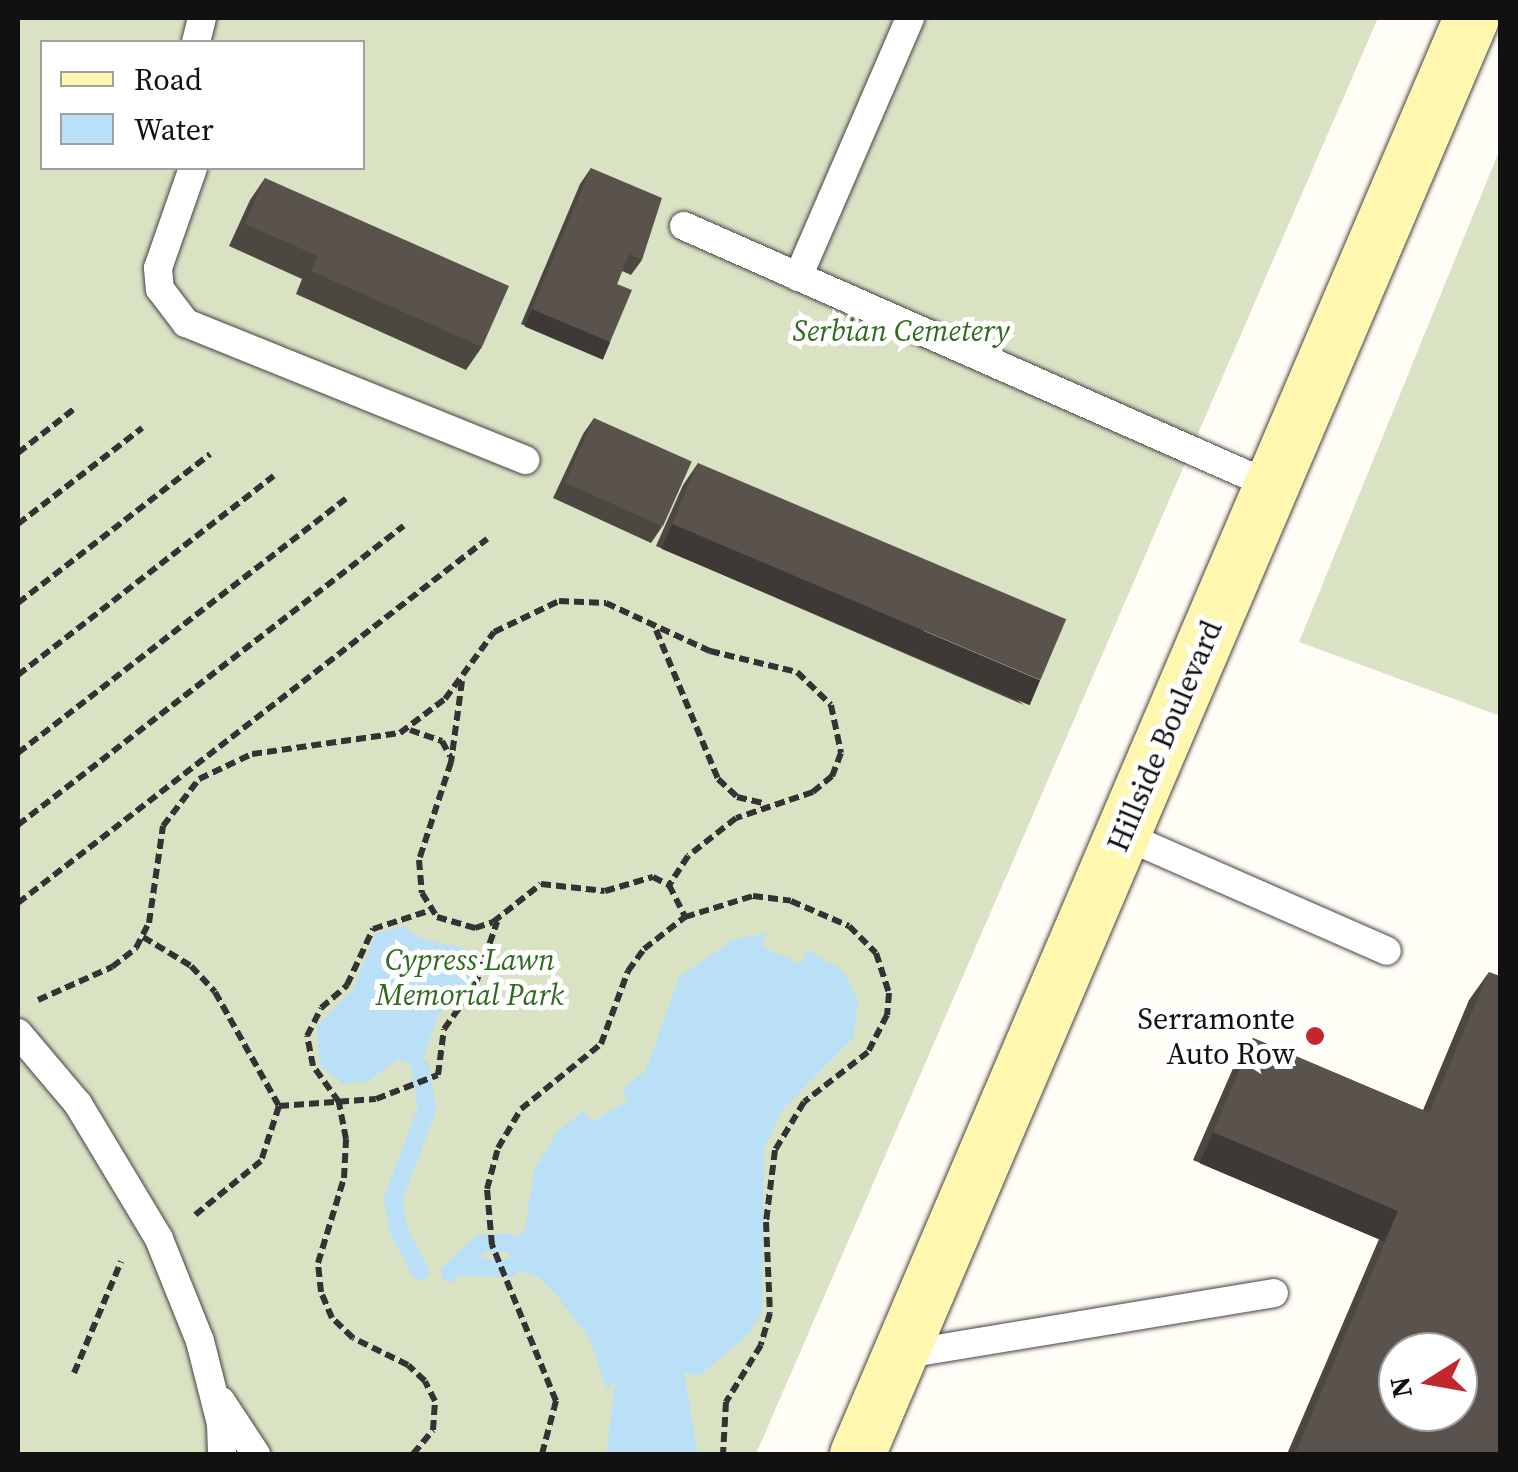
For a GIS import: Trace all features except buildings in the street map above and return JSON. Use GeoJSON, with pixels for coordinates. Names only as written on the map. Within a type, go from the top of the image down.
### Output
{"type":"FeatureCollection","features":[{"type":"Feature","properties":{"kind":"main road","name":"Hillside Boulevard"},"geometry":{"type":"LineString","coordinates":[[857,1454],[1471,18]]}},
{"type":"Feature","properties":{"kind":"lane"},"geometry":{"type":"LineString","coordinates":[[798,276],[910,18]]}},
{"type":"Feature","properties":{"kind":"lane"},"geometry":{"type":"LineString","coordinates":[[192,170],[158,268],[160,288],[186,322],[238,349],[342,384],[525,460]]}},
{"type":"Feature","properties":{"kind":"lane"},"geometry":{"type":"LineString","coordinates":[[684,226],[1270,485]]}},
{"type":"Feature","properties":{"kind":"lane"},"geometry":{"type":"LineString","coordinates":[[1123,835],[1387,952]]}},
{"type":"Feature","properties":{"kind":"lane"},"geometry":{"type":"LineString","coordinates":[[22,1021],[137,1197],[182,1289],[214,1390],[222,1454]]}},
{"type":"Feature","properties":{"kind":"lane"},"geometry":{"type":"LineString","coordinates":[[900,1355],[1274,1293]]}},
{"type":"Feature","properties":{"kind":"lane"},"geometry":{"type":"LineString","coordinates":[[214,1390],[256,1454]]}},
{"type":"Feature","properties":{"kind":"path"},"geometry":{"type":"LineString","coordinates":[[18,453],[74,409]]}},
{"type":"Feature","properties":{"kind":"path"},"geometry":{"type":"LineString","coordinates":[[18,524],[142,428]]}},
{"type":"Feature","properties":{"kind":"path"},"geometry":{"type":"LineString","coordinates":[[18,603],[210,454]]}},
{"type":"Feature","properties":{"kind":"path"},"geometry":{"type":"LineString","coordinates":[[18,675],[274,476]]}},
{"type":"Feature","properties":{"kind":"path"},"geometry":{"type":"LineString","coordinates":[[18,753],[346,499]]}},
{"type":"Feature","properties":{"kind":"path"},"geometry":{"type":"LineString","coordinates":[[18,825],[404,526]]}},
{"type":"Feature","properties":{"kind":"path"},"geometry":{"type":"LineString","coordinates":[[18,904],[487,539]]}},
{"type":"Feature","properties":{"kind":"path"},"geometry":{"type":"LineString","coordinates":[[400,733],[431,714],[494,632],[558,601],[606,603],[710,652],[797,672],[823,693],[837,721],[838,766],[813,792],[770,803],[710,836],[668,885]]}},
{"type":"Feature","properties":{"kind":"path"},"geometry":{"type":"LineString","coordinates":[[644,619],[665,644],[718,779],[737,798],[770,803]]}},
{"type":"Feature","properties":{"kind":"path"},"geometry":{"type":"LineString","coordinates":[[431,910],[419,860],[451,762],[452,718],[467,666]]}},
{"type":"Feature","properties":{"kind":"path"},"geometry":{"type":"LineString","coordinates":[[22,1021],[56,986],[125,959],[143,936],[163,826],[199,779],[252,754],[400,733],[434,736],[451,762]]}},
{"type":"Feature","properties":{"kind":"path"},"geometry":{"type":"LineString","coordinates":[[191,769],[199,779]]}},
{"type":"Feature","properties":{"kind":"path"},"geometry":{"type":"LineString","coordinates":[[279,1106],[376,1098],[430,1078],[440,1070],[444,1028],[476,986],[489,935],[501,916],[541,884],[605,891],[653,876],[668,885],[685,918]]}},
{"type":"Feature","properties":{"kind":"path"},"geometry":{"type":"LineString","coordinates":[[542,1454],[557,1418],[553,1385],[501,1279],[489,1233],[490,1174],[512,1121],[601,1044],[635,960],[685,918],[753,896],[803,905],[864,938],[885,969],[889,993],[887,1016],[868,1052],[804,1102],[775,1150],[766,1222],[770,1312],[761,1345],[726,1402],[722,1454]]}},
{"type":"Feature","properties":{"kind":"path"},"geometry":{"type":"LineString","coordinates":[[413,1454],[433,1430],[431,1391],[408,1365],[342,1329],[320,1292],[320,1248],[344,1178],[340,1102],[309,1056],[310,1026],[347,985],[372,929],[431,910],[465,928],[501,916]]}},
{"type":"Feature","properties":{"kind":"path"},"geometry":{"type":"LineString","coordinates":[[143,936],[191,966],[215,992],[279,1106],[261,1162],[194,1214],[202,1230]]}},
{"type":"Feature","properties":{"kind":"path"},"geometry":{"type":"LineString","coordinates":[[74,1374],[124,1256]]}},
{"type":"Feature","properties":{"kind":"green space"},"geometry":{"type":"Polygon","coordinates":[[[18,18],[1378,18],[756,1454],[18,1454],[18,18]]]}},
{"type":"Feature","properties":{"kind":"green space"},"geometry":{"type":"Polygon","coordinates":[[[1500,149],[1500,716],[1299,642],[1500,149]]]}},
{"type":"Feature","properties":{"kind":"water"},"geometry":{"type":"Polygon","coordinates":[[[404,926],[422,939],[464,948],[473,973],[465,990],[438,1015],[420,1068],[398,1059],[369,1081],[343,1084],[320,1066],[317,1026],[353,989],[376,933],[404,926]]]}},
{"type":"Feature","properties":{"kind":"water"},"geometry":{"type":"Polygon","coordinates":[[[767,933],[762,947],[801,964],[807,950],[842,970],[858,1000],[854,1037],[783,1109],[764,1149],[762,1312],[748,1335],[699,1376],[684,1372],[698,1454],[606,1454],[615,1383],[606,1388],[590,1339],[556,1294],[538,1277],[510,1268],[508,1243],[525,1230],[534,1170],[558,1131],[584,1110],[592,1122],[628,1101],[622,1089],[645,1072],[679,978],[732,940],[767,933]]]}},
{"type":"Feature","properties":{"kind":"waterway"},"geometry":{"type":"LineString","coordinates":[[420,1068],[427,1109],[393,1199],[398,1229],[420,1271]]}},
{"type":"Feature","properties":{"kind":"waterway"},"geometry":{"type":"LineString","coordinates":[[450,1273],[481,1243],[508,1243]]}},
{"type":"Feature","properties":{"kind":"waterway"},"geometry":{"type":"LineString","coordinates":[[458,1267],[510,1268]]}},
{"type":"Feature","properties":{"kind":"place","name":"Serramonte Auto Row"},"geometry":{"type":"Point","coordinates":[1315,1036]}},
{"type":"Feature","properties":{"kind":"park label","name":"Serbian Cemetery"},"geometry":{"type":"Point","coordinates":[901,331]}},
{"type":"Feature","properties":{"kind":"park label","name":"Cypress Lawn Memorial Park"},"geometry":{"type":"Point","coordinates":[470,977]}}]}
